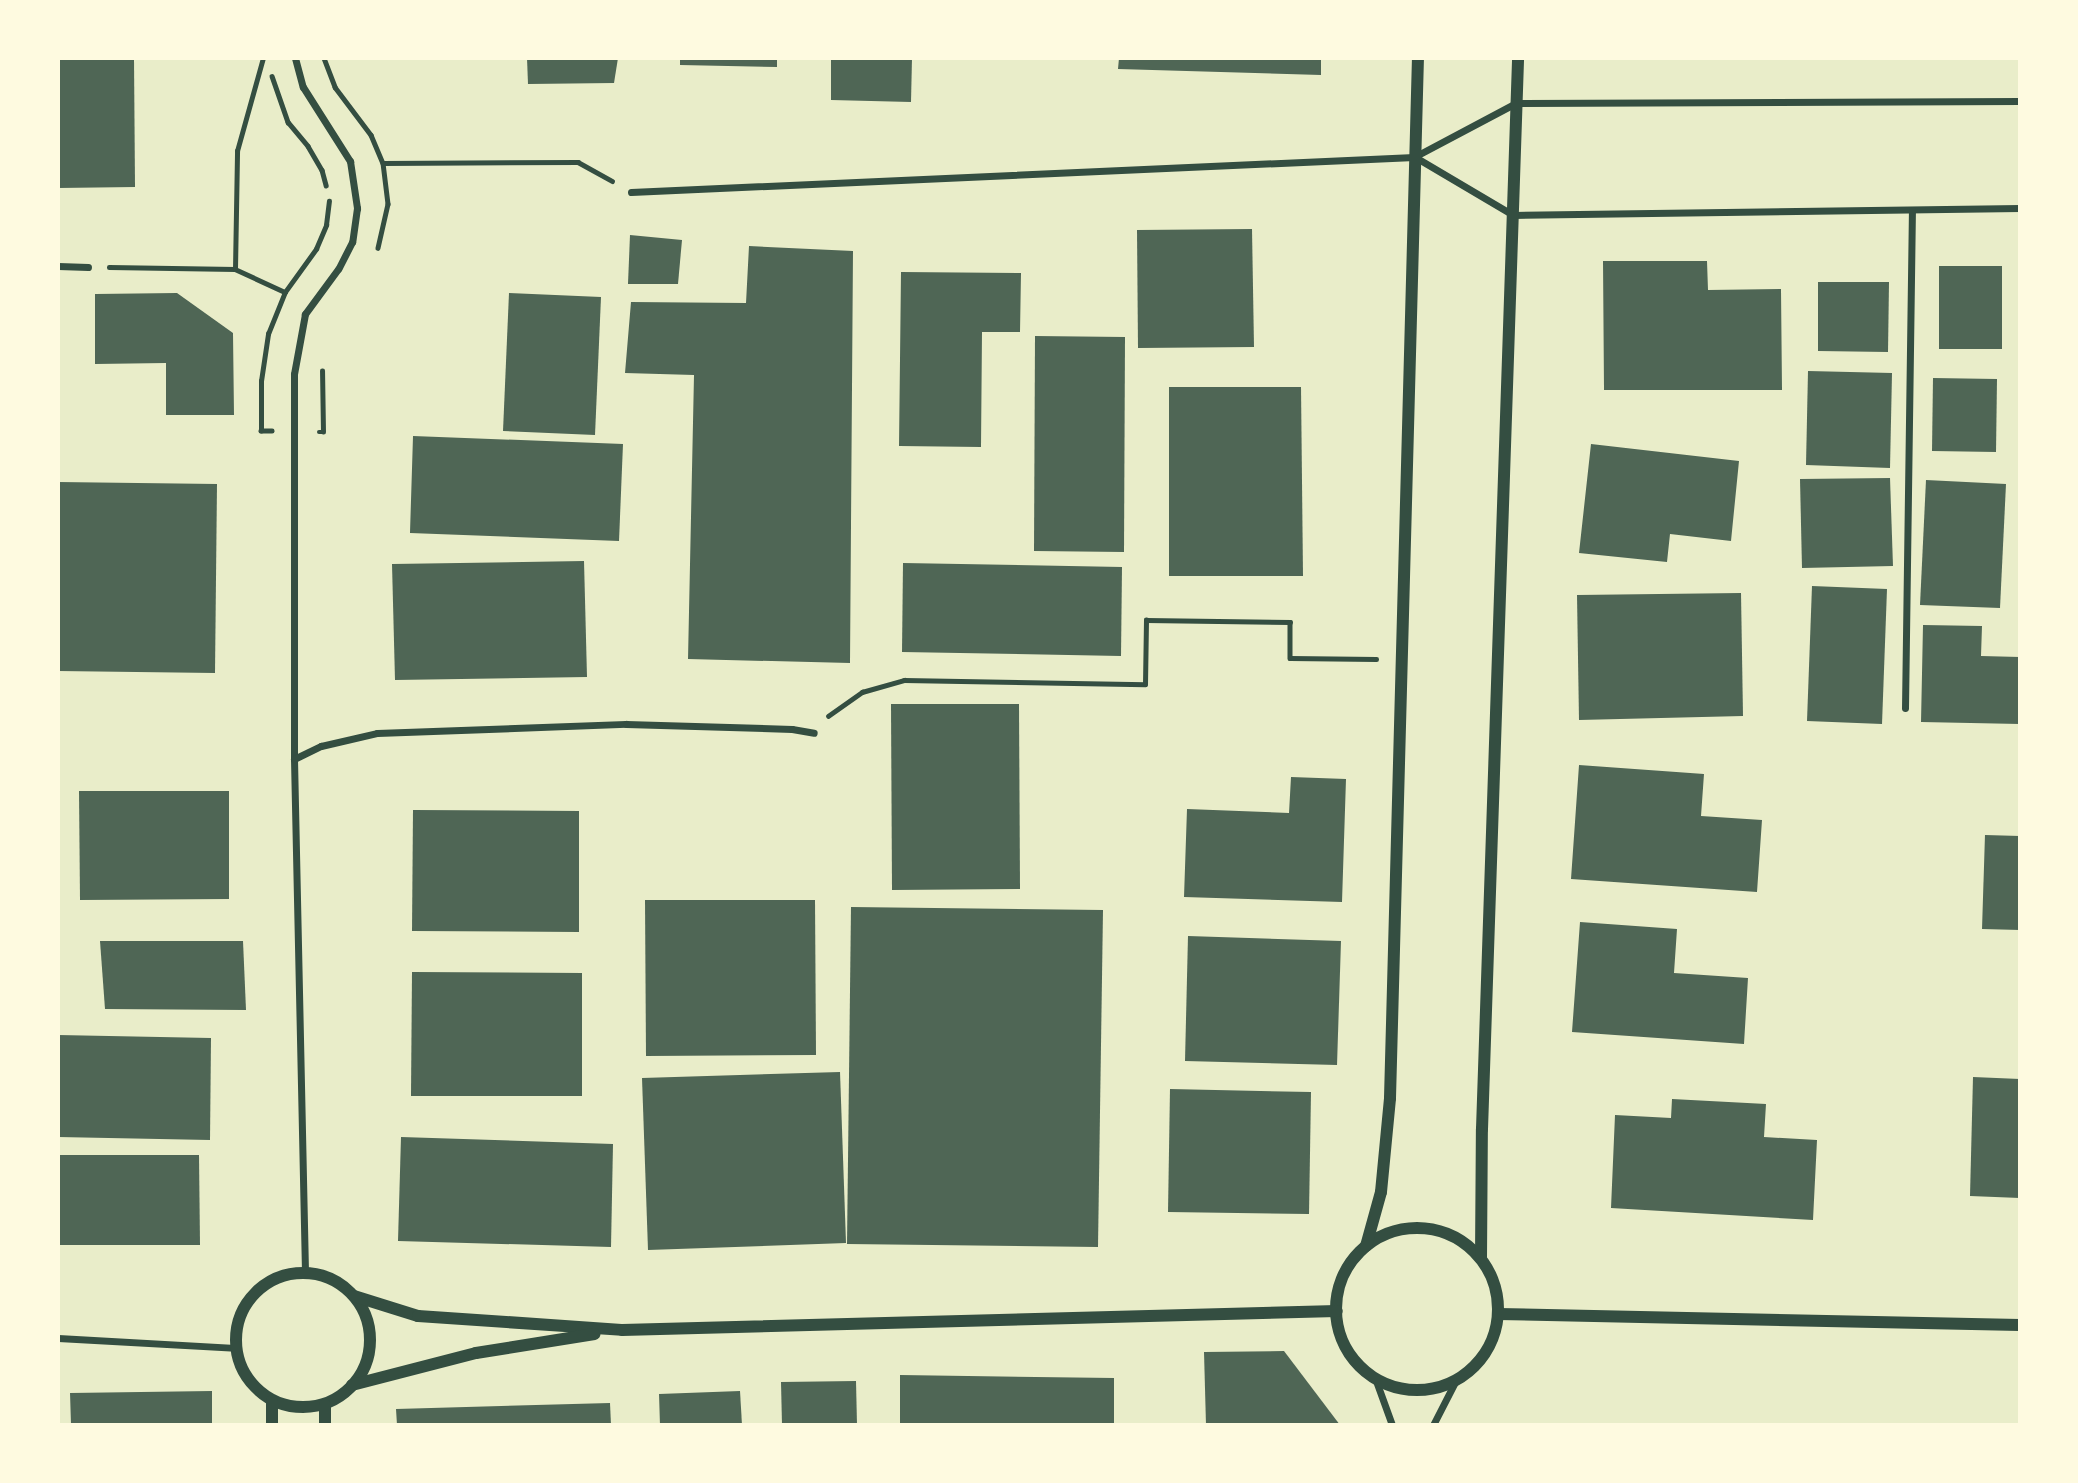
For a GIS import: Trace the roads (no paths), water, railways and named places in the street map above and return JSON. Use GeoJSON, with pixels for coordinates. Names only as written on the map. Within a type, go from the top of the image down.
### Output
{"type":"FeatureCollection","features":[{"type":"Feature","properties":{"kind":"street"},"geometry":{"type":"LineString","coordinates":[[295,58],[308,96],[350,161],[358,208],[352,242],[338,269],[305,314],[294,374],[294,759],[305,1272]]}},
{"type":"Feature","properties":{"kind":"street"},"geometry":{"type":"LineString","coordinates":[[1366,1246],[1381,1192],[1390,1098],[1418,58]]}},
{"type":"Feature","properties":{"kind":"street"},"geometry":{"type":"LineString","coordinates":[[1481,1258],[1482,1129],[1518,58]]}},
{"type":"Feature","properties":{"kind":"street"},"geometry":{"type":"LineString","coordinates":[[631,192],[1414,157],[1516,103],[2020,101]]}},
{"type":"Feature","properties":{"kind":"street"},"geometry":{"type":"LineString","coordinates":[[1414,157],[1513,215],[2020,208]]}},
{"type":"Feature","properties":{"kind":"street"},"geometry":{"type":"LineString","coordinates":[[1905,708],[1912,210]]}},
{"type":"Feature","properties":{"kind":"street"},"geometry":{"type":"LineString","coordinates":[[58,266],[88,267]]}},
{"type":"Feature","properties":{"kind":"street"},"geometry":{"type":"LineString","coordinates":[[294,759],[347,738],[390,732],[626,724],[792,729],[814,733]]}},
{"type":"Feature","properties":{"kind":"street"},"geometry":{"type":"LineString","coordinates":[[1404,1228],[1426,1228],[1447,1233],[1481,1258],[1491,1275],[1498,1314],[1494,1334],[1486,1352],[1473,1368],[1456,1380],[1437,1388],[1415,1390],[1395,1387],[1375,1378],[1350,1354],[1342,1339],[1337,1311],[1339,1288],[1345,1272],[1366,1246],[1384,1235],[1404,1228]]}},
{"type":"Feature","properties":{"kind":"street"},"geometry":{"type":"LineString","coordinates":[[305,1272],[340,1283],[354,1297],[364,1312],[370,1334],[369,1356],[360,1376],[345,1394],[325,1405],[289,1407],[272,1401],[254,1388],[241,1369],[235,1348],[237,1325],[246,1303],[261,1286],[282,1275],[305,1272]]}},
{"type":"Feature","properties":{"kind":"street"},"geometry":{"type":"LineString","coordinates":[[354,1297],[418,1316],[622,1330],[1337,1311]]}},
{"type":"Feature","properties":{"kind":"street"},"geometry":{"type":"LineString","coordinates":[[1498,1314],[2020,1325]]}},
{"type":"Feature","properties":{"kind":"street"},"geometry":{"type":"LineString","coordinates":[[352,1385],[476,1353],[622,1330]]}},
{"type":"Feature","properties":{"kind":"street"},"geometry":{"type":"LineString","coordinates":[[58,1338],[235,1348]]}},
{"type":"Feature","properties":{"kind":"street"},"geometry":{"type":"LineString","coordinates":[[1375,1378],[1392,1425]]}},
{"type":"Feature","properties":{"kind":"street"},"geometry":{"type":"LineString","coordinates":[[1433,1425],[1456,1380]]}},
{"type":"Feature","properties":{"kind":"street"},"geometry":{"type":"LineString","coordinates":[[272,1401],[272,1425]]}},
{"type":"Feature","properties":{"kind":"street"},"geometry":{"type":"LineString","coordinates":[[325,1405],[325,1425]]}}]}
